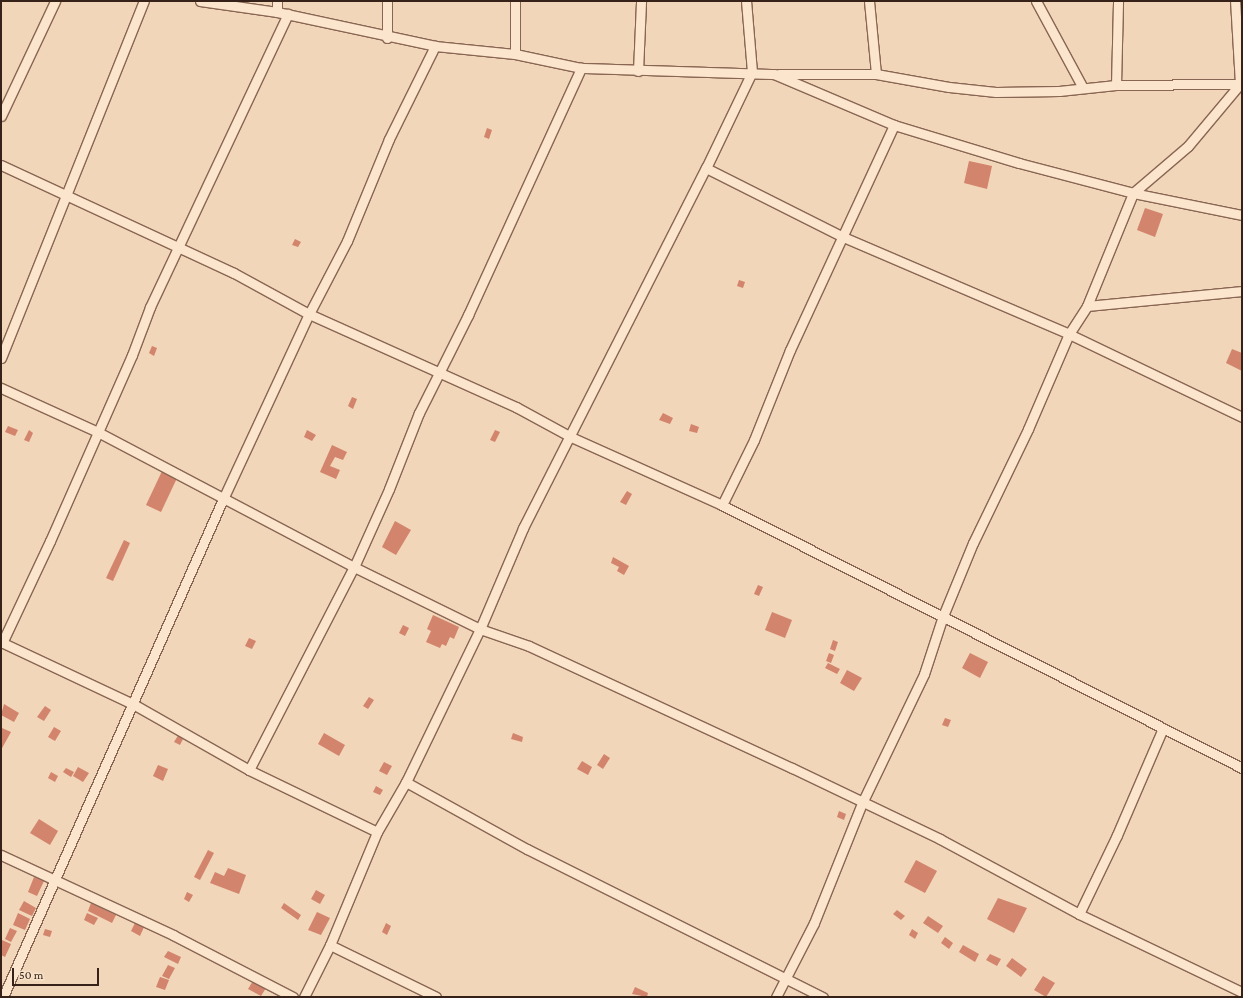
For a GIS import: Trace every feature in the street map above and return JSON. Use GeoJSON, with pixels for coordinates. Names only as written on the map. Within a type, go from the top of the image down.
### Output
{"type":"FeatureCollection","features":[{"type":"Feature","properties":{"kind":"street"},"geometry":{"type":"LineString","coordinates":[[1,116],[55,1]]}},
{"type":"Feature","properties":{"kind":"street"},"geometry":{"type":"LineString","coordinates":[[1,358],[144,1]]}},
{"type":"Feature","properties":{"kind":"street"},"geometry":{"type":"LineString","coordinates":[[200,1],[288,14],[387,38],[435,46],[515,54],[581,68],[638,71],[752,72],[774,74],[876,74],[949,88],[996,92],[1116,85],[1241,84]]}},
{"type":"Feature","properties":{"kind":"street"},"geometry":{"type":"LineString","coordinates":[[276,1],[277,12]]}},
{"type":"Feature","properties":{"kind":"street"},"geometry":{"type":"LineString","coordinates":[[387,1],[387,38]]}},
{"type":"Feature","properties":{"kind":"street"},"geometry":{"type":"LineString","coordinates":[[515,1],[515,54]]}},
{"type":"Feature","properties":{"kind":"street"},"geometry":{"type":"LineString","coordinates":[[638,71],[641,1]]}},
{"type":"Feature","properties":{"kind":"street"},"geometry":{"type":"LineString","coordinates":[[304,997],[330,945],[377,832],[406,782],[480,629],[523,528],[571,437],[706,168],[752,72],[746,1]]}},
{"type":"Feature","properties":{"kind":"street"},"geometry":{"type":"LineString","coordinates":[[869,1],[876,74]]}},
{"type":"Feature","properties":{"kind":"street"},"geometry":{"type":"LineString","coordinates":[[1036,1],[1083,88]]}},
{"type":"Feature","properties":{"kind":"street"},"geometry":{"type":"LineString","coordinates":[[1116,85],[1118,1]]}},
{"type":"Feature","properties":{"kind":"street"},"geometry":{"type":"LineString","coordinates":[[776,997],[784,977],[814,923],[862,803],[924,674],[943,616],[973,544],[1028,429],[1069,334],[1086,306],[1133,193],[1188,146],[1241,84],[1235,1]]}},
{"type":"Feature","properties":{"kind":"street"},"geometry":{"type":"LineString","coordinates":[[288,14],[150,307],[98,432],[1,642],[133,704],[249,770],[377,832]]}},
{"type":"Feature","properties":{"kind":"street"},"geometry":{"type":"LineString","coordinates":[[3,997],[223,499],[309,314],[347,241],[389,139],[435,46]]}},
{"type":"Feature","properties":{"kind":"street"},"geometry":{"type":"LineString","coordinates":[[249,770],[354,567],[439,373],[581,68]]}},
{"type":"Feature","properties":{"kind":"street"},"geometry":{"type":"LineString","coordinates":[[774,74],[894,125],[1019,163],[1133,193],[1242,215]]}},
{"type":"Feature","properties":{"kind":"street"},"geometry":{"type":"LineString","coordinates":[[722,505],[754,440],[790,350],[894,125]]}},
{"type":"Feature","properties":{"kind":"street"},"geometry":{"type":"LineString","coordinates":[[1,165],[234,273],[309,314],[516,407],[571,437],[722,505],[1242,768]]}},
{"type":"Feature","properties":{"kind":"street"},"geometry":{"type":"LineString","coordinates":[[706,168],[843,237],[1069,334],[1242,417]]}},
{"type":"Feature","properties":{"kind":"street"},"geometry":{"type":"LineString","coordinates":[[1086,306],[1242,291]]}},
{"type":"Feature","properties":{"kind":"street"},"geometry":{"type":"LineString","coordinates":[[1,388],[98,432],[354,567],[480,629],[529,646],[940,839],[1079,914],[1242,992]]}},
{"type":"Feature","properties":{"kind":"street"},"geometry":{"type":"LineString","coordinates":[[1079,914],[1117,835],[1163,728]]}},
{"type":"Feature","properties":{"kind":"street"},"geometry":{"type":"LineString","coordinates":[[406,782],[527,850],[823,997]]}},
{"type":"Feature","properties":{"kind":"street"},"geometry":{"type":"LineString","coordinates":[[1,855],[56,879],[173,935],[293,997]]}},
{"type":"Feature","properties":{"kind":"street"},"geometry":{"type":"LineString","coordinates":[[330,945],[436,997]]}},
{"type":"Feature","properties":{"kind":"building"},"geometry":{"type":"Polygon","coordinates":[[[487,128],[492,130],[489,139],[484,137],[487,128]]]}},
{"type":"Feature","properties":{"kind":"building"},"geometry":{"type":"Polygon","coordinates":[[[969,161],[992,166],[987,189],[964,183],[969,161]]]}},
{"type":"Feature","properties":{"kind":"building"},"geometry":{"type":"Polygon","coordinates":[[[1145,208],[1163,214],[1155,237],[1137,230],[1145,208]]]}},
{"type":"Feature","properties":{"kind":"building"},"geometry":{"type":"Polygon","coordinates":[[[295,239],[301,242],[298,247],[292,245],[295,239]]]}},
{"type":"Feature","properties":{"kind":"building"},"geometry":{"type":"Polygon","coordinates":[[[739,280],[745,282],[743,288],[737,286],[739,280]]]}},
{"type":"Feature","properties":{"kind":"building"},"geometry":{"type":"Polygon","coordinates":[[[152,346],[157,348],[154,356],[149,353],[152,346]]]}},
{"type":"Feature","properties":{"kind":"building"},"geometry":{"type":"Polygon","coordinates":[[[1232,349],[1242,353],[1242,371],[1226,363],[1232,349]]]}},
{"type":"Feature","properties":{"kind":"building"},"geometry":{"type":"Polygon","coordinates":[[[352,397],[357,399],[353,409],[348,406],[352,397]]]}},
{"type":"Feature","properties":{"kind":"building"},"geometry":{"type":"Polygon","coordinates":[[[663,413],[673,418],[670,424],[659,420],[663,413]]]}},
{"type":"Feature","properties":{"kind":"building"},"geometry":{"type":"Polygon","coordinates":[[[691,424],[699,427],[697,433],[689,431],[691,424]]]}},
{"type":"Feature","properties":{"kind":"building"},"geometry":{"type":"Polygon","coordinates":[[[8,426],[18,430],[15,436],[5,432],[8,426]]]}},
{"type":"Feature","properties":{"kind":"building"},"geometry":{"type":"Polygon","coordinates":[[[29,430],[33,433],[29,442],[24,440],[29,430]]]}},
{"type":"Feature","properties":{"kind":"building"},"geometry":{"type":"Polygon","coordinates":[[[307,430],[316,435],[312,441],[304,437],[307,430]]]}},
{"type":"Feature","properties":{"kind":"building"},"geometry":{"type":"Polygon","coordinates":[[[495,430],[500,432],[495,442],[490,440],[495,430]]]}},
{"type":"Feature","properties":{"kind":"building"},"geometry":{"type":"Polygon","coordinates":[[[332,445],[347,452],[343,460],[335,457],[330,466],[340,470],[336,479],[320,472],[332,445]]]}},
{"type":"Feature","properties":{"kind":"building"},"geometry":{"type":"Polygon","coordinates":[[[163,469],[178,476],[161,512],[146,505],[163,469]]]}},
{"type":"Feature","properties":{"kind":"building"},"geometry":{"type":"Polygon","coordinates":[[[627,491],[632,494],[626,505],[620,502],[627,491]]]}},
{"type":"Feature","properties":{"kind":"building"},"geometry":{"type":"Polygon","coordinates":[[[395,521],[411,530],[396,555],[382,547],[395,521]]]}},
{"type":"Feature","properties":{"kind":"building"},"geometry":{"type":"Polygon","coordinates":[[[124,540],[130,543],[113,581],[106,578],[124,540]]]}},
{"type":"Feature","properties":{"kind":"building"},"geometry":{"type":"Polygon","coordinates":[[[613,557],[629,566],[624,575],[617,571],[619,567],[611,563],[613,557]]]}},
{"type":"Feature","properties":{"kind":"building"},"geometry":{"type":"Polygon","coordinates":[[[758,585],[763,587],[759,596],[754,594],[758,585]]]}},
{"type":"Feature","properties":{"kind":"building"},"geometry":{"type":"Polygon","coordinates":[[[772,612],[792,620],[785,638],[765,630],[772,612]]]}},
{"type":"Feature","properties":{"kind":"building"},"geometry":{"type":"Polygon","coordinates":[[[433,615],[459,627],[454,639],[450,637],[446,646],[442,644],[440,648],[426,642],[431,631],[427,629],[433,615]]]}},
{"type":"Feature","properties":{"kind":"building"},"geometry":{"type":"Polygon","coordinates":[[[403,625],[409,628],[405,636],[399,633],[403,625]]]}},
{"type":"Feature","properties":{"kind":"building"},"geometry":{"type":"Polygon","coordinates":[[[249,638],[256,641],[252,649],[245,646],[249,638]]]}},
{"type":"Feature","properties":{"kind":"building"},"geometry":{"type":"Polygon","coordinates":[[[833,640],[838,642],[835,651],[830,649],[833,640]]]}},
{"type":"Feature","properties":{"kind":"building"},"geometry":{"type":"Polygon","coordinates":[[[829,653],[834,655],[831,663],[826,661],[829,653]]]}},
{"type":"Feature","properties":{"kind":"building"},"geometry":{"type":"Polygon","coordinates":[[[970,653],[988,662],[980,678],[962,668],[970,653]]]}},
{"type":"Feature","properties":{"kind":"building"},"geometry":{"type":"Polygon","coordinates":[[[828,663],[840,669],[837,674],[825,668],[828,663]]]}},
{"type":"Feature","properties":{"kind":"building"},"geometry":{"type":"Polygon","coordinates":[[[847,670],[862,678],[854,691],[840,683],[847,670]]]}},
{"type":"Feature","properties":{"kind":"building"},"geometry":{"type":"Polygon","coordinates":[[[369,697],[374,700],[368,709],[363,706],[369,697]]]}},
{"type":"Feature","properties":{"kind":"building"},"geometry":{"type":"Polygon","coordinates":[[[4,704],[19,713],[14,722],[1,715],[4,704]]]}},
{"type":"Feature","properties":{"kind":"building"},"geometry":{"type":"Polygon","coordinates":[[[45,706],[51,710],[44,721],[37,717],[45,706]]]}},
{"type":"Feature","properties":{"kind":"building"},"geometry":{"type":"Polygon","coordinates":[[[945,718],[951,720],[948,727],[942,725],[945,718]]]}},
{"type":"Feature","properties":{"kind":"building"},"geometry":{"type":"Polygon","coordinates":[[[54,727],[61,731],[55,741],[48,737],[54,727]]]}},
{"type":"Feature","properties":{"kind":"building"},"geometry":{"type":"Polygon","coordinates":[[[2,728],[11,732],[1,750],[1,730],[2,728]]]}},
{"type":"Feature","properties":{"kind":"building"},"geometry":{"type":"Polygon","coordinates":[[[324,733],[345,745],[339,756],[318,744],[324,733]]]}},
{"type":"Feature","properties":{"kind":"building"},"geometry":{"type":"Polygon","coordinates":[[[513,733],[523,737],[522,742],[511,739],[513,733]]]}},
{"type":"Feature","properties":{"kind":"building"},"geometry":{"type":"Polygon","coordinates":[[[179,734],[184,737],[180,745],[174,742],[179,734]]]}},
{"type":"Feature","properties":{"kind":"building"},"geometry":{"type":"Polygon","coordinates":[[[604,754],[610,758],[603,769],[597,765],[604,754]]]}},
{"type":"Feature","properties":{"kind":"building"},"geometry":{"type":"Polygon","coordinates":[[[582,761],[592,767],[588,775],[577,769],[582,761]]]}},
{"type":"Feature","properties":{"kind":"building"},"geometry":{"type":"Polygon","coordinates":[[[384,762],[392,766],[387,775],[379,771],[384,762]]]}},
{"type":"Feature","properties":{"kind":"building"},"geometry":{"type":"Polygon","coordinates":[[[158,765],[168,769],[163,781],[153,776],[158,765]]]}},
{"type":"Feature","properties":{"kind":"building"},"geometry":{"type":"Polygon","coordinates":[[[78,767],[89,773],[83,782],[73,776],[78,767]]]}},
{"type":"Feature","properties":{"kind":"building"},"geometry":{"type":"Polygon","coordinates":[[[66,768],[74,772],[71,777],[63,772],[66,768]]]}},
{"type":"Feature","properties":{"kind":"building"},"geometry":{"type":"Polygon","coordinates":[[[51,772],[58,776],[55,782],[48,778],[51,772]]]}},
{"type":"Feature","properties":{"kind":"building"},"geometry":{"type":"Polygon","coordinates":[[[376,786],[383,790],[380,795],[373,792],[376,786]]]}},
{"type":"Feature","properties":{"kind":"building"},"geometry":{"type":"Polygon","coordinates":[[[839,811],[846,814],[844,820],[837,817],[839,811]]]}},
{"type":"Feature","properties":{"kind":"building"},"geometry":{"type":"Polygon","coordinates":[[[39,819],[58,831],[50,845],[30,833],[39,819]]]}},
{"type":"Feature","properties":{"kind":"building"},"geometry":{"type":"Polygon","coordinates":[[[208,850],[214,853],[200,880],[194,877],[208,850]]]}},
{"type":"Feature","properties":{"kind":"building"},"geometry":{"type":"Polygon","coordinates":[[[916,860],[937,871],[925,893],[904,882],[916,860]]]}},
{"type":"Feature","properties":{"kind":"building"},"geometry":{"type":"Polygon","coordinates":[[[228,868],[246,875],[239,894],[210,883],[215,872],[224,876],[228,868]]]}},
{"type":"Feature","properties":{"kind":"building"},"geometry":{"type":"Polygon","coordinates":[[[34,877],[44,881],[37,896],[28,892],[34,877]]]}},
{"type":"Feature","properties":{"kind":"building"},"geometry":{"type":"Polygon","coordinates":[[[316,890],[325,895],[320,904],[311,899],[316,890]]]}},
{"type":"Feature","properties":{"kind":"building"},"geometry":{"type":"Polygon","coordinates":[[[187,892],[193,895],[189,902],[184,899],[187,892]]]}},
{"type":"Feature","properties":{"kind":"building"},"geometry":{"type":"Polygon","coordinates":[[[998,898],[1027,908],[1014,933],[987,919],[998,898]]]}},
{"type":"Feature","properties":{"kind":"building"},"geometry":{"type":"Polygon","coordinates":[[[24,901],[36,908],[32,916],[19,910],[24,901]]]}},
{"type":"Feature","properties":{"kind":"building"},"geometry":{"type":"Polygon","coordinates":[[[91,903],[116,915],[112,923],[88,911],[91,903]]]}},
{"type":"Feature","properties":{"kind":"building"},"geometry":{"type":"Polygon","coordinates":[[[284,903],[301,915],[298,920],[281,908],[284,903]]]}},
{"type":"Feature","properties":{"kind":"building"},"geometry":{"type":"Polygon","coordinates":[[[897,910],[905,916],[901,920],[893,914],[897,910]]]}},
{"type":"Feature","properties":{"kind":"building"},"geometry":{"type":"Polygon","coordinates":[[[317,912],[330,918],[321,935],[308,930],[317,912]]]}},
{"type":"Feature","properties":{"kind":"building"},"geometry":{"type":"Polygon","coordinates":[[[18,913],[30,919],[25,930],[13,925],[18,913]]]}},
{"type":"Feature","properties":{"kind":"building"},"geometry":{"type":"Polygon","coordinates":[[[87,913],[98,918],[94,925],[84,920],[87,913]]]}},
{"type":"Feature","properties":{"kind":"building"},"geometry":{"type":"Polygon","coordinates":[[[928,916],[943,926],[938,933],[923,923],[928,916]]]}},
{"type":"Feature","properties":{"kind":"building"},"geometry":{"type":"Polygon","coordinates":[[[135,923],[144,927],[140,936],[131,931],[135,923]]]}},
{"type":"Feature","properties":{"kind":"building"},"geometry":{"type":"Polygon","coordinates":[[[386,923],[391,926],[387,935],[382,932],[386,923]]]}},
{"type":"Feature","properties":{"kind":"building"},"geometry":{"type":"Polygon","coordinates":[[[10,928],[17,931],[11,942],[5,939],[10,928]]]}},
{"type":"Feature","properties":{"kind":"building"},"geometry":{"type":"Polygon","coordinates":[[[45,929],[52,931],[50,937],[43,935],[45,929]]]}},
{"type":"Feature","properties":{"kind":"building"},"geometry":{"type":"Polygon","coordinates":[[[912,929],[918,933],[915,939],[909,935],[912,929]]]}},
{"type":"Feature","properties":{"kind":"building"},"geometry":{"type":"Polygon","coordinates":[[[945,937],[953,943],[949,949],[941,943],[945,937]]]}},
{"type":"Feature","properties":{"kind":"building"},"geometry":{"type":"Polygon","coordinates":[[[2,940],[11,944],[5,957],[1,955],[2,940]]]}},
{"type":"Feature","properties":{"kind":"building"},"geometry":{"type":"Polygon","coordinates":[[[963,945],[979,954],[975,962],[959,952],[963,945]]]}},
{"type":"Feature","properties":{"kind":"building"},"geometry":{"type":"Polygon","coordinates":[[[168,951],[181,957],[178,964],[164,957],[168,951]]]}},
{"type":"Feature","properties":{"kind":"building"},"geometry":{"type":"Polygon","coordinates":[[[990,954],[1001,959],[997,966],[986,960],[990,954]]]}},
{"type":"Feature","properties":{"kind":"building"},"geometry":{"type":"Polygon","coordinates":[[[1012,958],[1027,969],[1021,977],[1006,966],[1012,958]]]}},
{"type":"Feature","properties":{"kind":"building"},"geometry":{"type":"Polygon","coordinates":[[[168,965],[175,968],[169,979],[162,976],[168,965]]]}},
{"type":"Feature","properties":{"kind":"building"},"geometry":{"type":"Polygon","coordinates":[[[1043,976],[1055,983],[1046,997],[1034,990],[1043,976]]]}},
{"type":"Feature","properties":{"kind":"building"},"geometry":{"type":"Polygon","coordinates":[[[160,977],[169,980],[165,990],[156,987],[160,977]]]}},
{"type":"Feature","properties":{"kind":"building"},"geometry":{"type":"Polygon","coordinates":[[[253,981],[266,988],[261,996],[248,989],[253,981]]]}},
{"type":"Feature","properties":{"kind":"building"},"geometry":{"type":"Polygon","coordinates":[[[635,987],[648,993],[647,997],[632,994],[635,987]]]}}]}
